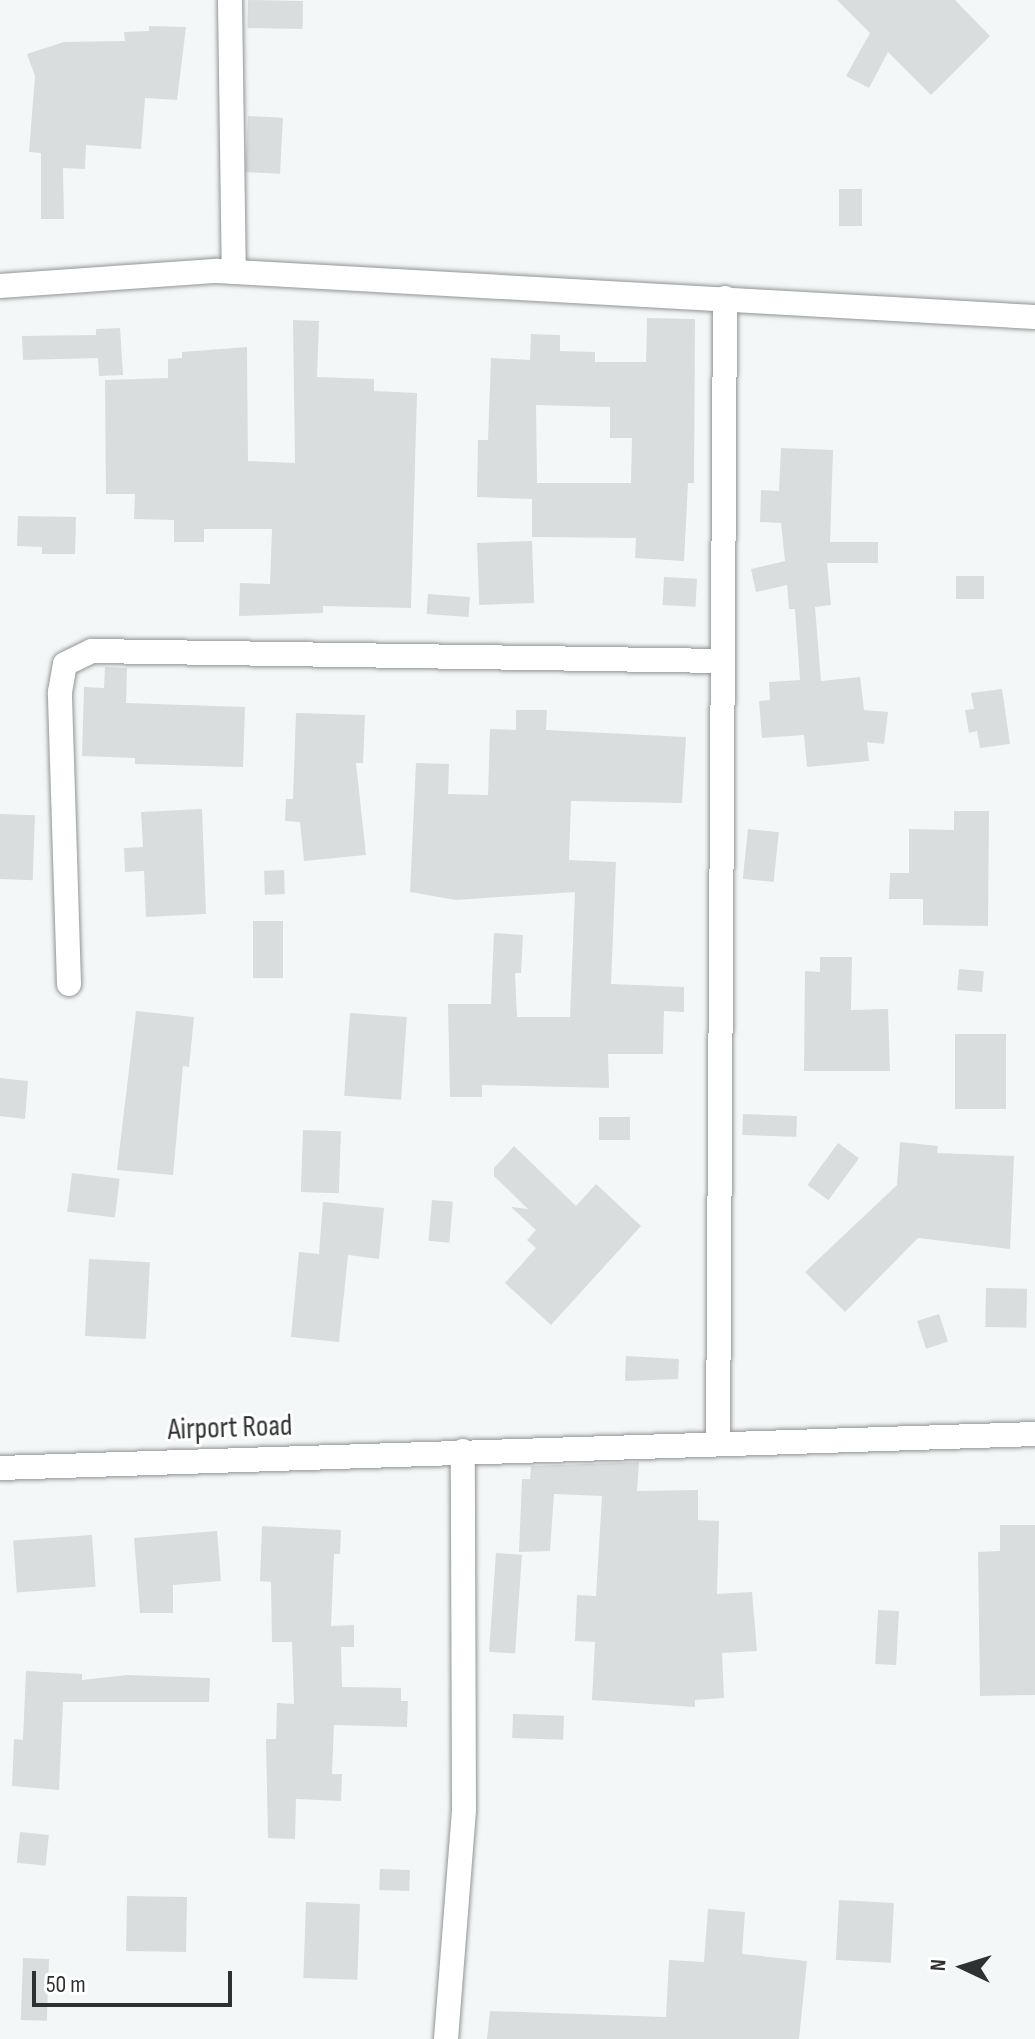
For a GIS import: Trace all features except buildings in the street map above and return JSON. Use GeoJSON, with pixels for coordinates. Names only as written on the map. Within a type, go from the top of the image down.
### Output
{"type":"FeatureCollection","features":[{"type":"Feature","properties":{"kind":"street"},"geometry":{"type":"LineString","coordinates":[[230,0],[234,272]]}},
{"type":"Feature","properties":{"kind":"street"},"geometry":{"type":"LineString","coordinates":[[0,286],[234,272],[1035,317]]}},
{"type":"Feature","properties":{"kind":"street"},"geometry":{"type":"LineString","coordinates":[[718,1444],[725,298]]}},
{"type":"Feature","properties":{"kind":"street"},"geometry":{"type":"LineString","coordinates":[[69,984],[60,692],[65,664],[92,651],[721,661]]}},
{"type":"Feature","properties":{"kind":"street","name":"Airport Road"},"geometry":{"type":"LineString","coordinates":[[0,1468],[1035,1434]]}},
{"type":"Feature","properties":{"kind":"street"},"geometry":{"type":"LineString","coordinates":[[446,2039],[464,1809],[463,1451]]}}]}
